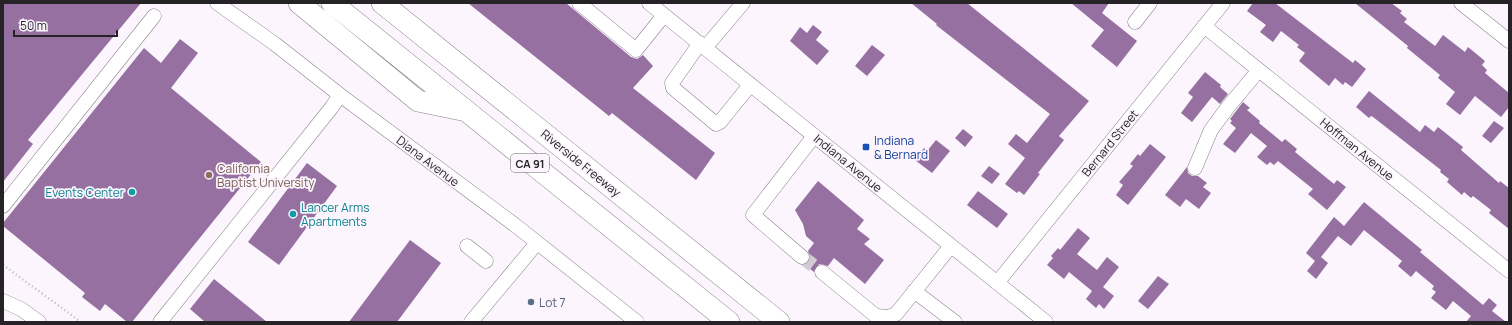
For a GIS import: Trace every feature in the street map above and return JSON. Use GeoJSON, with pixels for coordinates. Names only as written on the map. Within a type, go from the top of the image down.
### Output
{"type":"FeatureCollection","features":[{"type":"Feature","properties":{"kind":"highway"},"geometry":{"type":"LineString","coordinates":[[299,3],[418,101],[466,111]]}},
{"type":"Feature","properties":{"kind":"highway","name":"CA 91"},"geometry":{"type":"LineString","coordinates":[[332,3],[729,322]]}},
{"type":"Feature","properties":{"kind":"highway","name":"Riverside Freeway"},"geometry":{"type":"LineString","coordinates":[[382,3],[779,322]]}},
{"type":"Feature","properties":{"kind":"highway"},"geometry":{"type":"LineString","coordinates":[[402,3],[427,39]]}},
{"type":"Feature","properties":{"kind":"street","name":"Diana Avenue"},"geometry":{"type":"LineString","coordinates":[[217,3],[275,44],[340,95],[537,243],[637,322]]}},
{"type":"Feature","properties":{"kind":"street"},"geometry":{"type":"LineString","coordinates":[[579,3],[636,50],[664,15]]}},
{"type":"Feature","properties":{"kind":"street","name":"Indiana Avenue"},"geometry":{"type":"LineString","coordinates":[[649,3],[1045,321]]}},
{"type":"Feature","properties":{"kind":"street"},"geometry":{"type":"LineString","coordinates":[[743,3],[702,46],[672,83],[672,88],[716,124],[720,122],[750,84]]}},
{"type":"Feature","properties":{"kind":"street"},"geometry":{"type":"LineString","coordinates":[[1134,22],[1150,3]]}},
{"type":"Feature","properties":{"kind":"street","name":"Bernard Street"},"geometry":{"type":"LineString","coordinates":[[996,283],[1223,3]]}},
{"type":"Feature","properties":{"kind":"street"},"geometry":{"type":"LineString","coordinates":[[1461,3],[1509,41]]}},
{"type":"Feature","properties":{"kind":"street"},"geometry":{"type":"LineString","coordinates":[[3,206],[154,16]]}},
{"type":"Feature","properties":{"kind":"street","name":"Hoffman Avenue"},"geometry":{"type":"LineString","coordinates":[[1204,26],[1509,271]]}},
{"type":"Feature","properties":{"kind":"street"},"geometry":{"type":"LineString","coordinates":[[1195,168],[1211,130],[1259,70]]}},
{"type":"Feature","properties":{"kind":"street"},"geometry":{"type":"LineString","coordinates":[[160,322],[340,95]]}},
{"type":"Feature","properties":{"kind":"street"},"geometry":{"type":"LineString","coordinates":[[802,257],[753,215],[814,136]]}},
{"type":"Feature","properties":{"kind":"street"},"geometry":{"type":"LineString","coordinates":[[471,322],[537,243]]}},
{"type":"Feature","properties":{"kind":"street"},"geometry":{"type":"LineString","coordinates":[[467,246],[486,261]]}},
{"type":"Feature","properties":{"kind":"street"},"geometry":{"type":"LineString","coordinates":[[822,272],[876,316],[891,319],[951,246]]}},
{"type":"Feature","properties":{"kind":"street"},"geometry":{"type":"LineString","coordinates":[[914,291],[955,322]]}},
{"type":"Feature","properties":{"kind":"street"},"geometry":{"type":"LineString","coordinates":[[3,301],[21,309],[39,322]]}},
{"type":"Feature","properties":{"kind":"path"},"geometry":{"type":"LineString","coordinates":[[3,265],[80,322]]}},
{"type":"Feature","properties":{"kind":"building"},"geometry":{"type":"Polygon","coordinates":[[[3,3],[141,3],[28,140],[33,144],[3,182],[3,3]]]}},
{"type":"Feature","properties":{"kind":"building"},"geometry":{"type":"Polygon","coordinates":[[[468,3],[566,3],[631,57],[637,59],[643,55],[653,66],[633,88],[715,153],[696,180],[612,113],[609,116],[468,3]]]}},
{"type":"Feature","properties":{"kind":"building"},"geometry":{"type":"Polygon","coordinates":[[[911,3],[967,3],[1089,101],[1059,136],[1064,140],[1038,173],[1040,174],[1024,195],[1019,191],[1017,193],[1005,184],[1025,158],[1008,144],[1016,134],[1027,143],[1050,114],[936,25],[937,24],[911,3]]]}},
{"type":"Feature","properties":{"kind":"building"},"geometry":{"type":"Polygon","coordinates":[[[1071,3],[1109,3],[1102,13],[1137,41],[1117,67],[1091,46],[1104,30],[1071,3]]]}},
{"type":"Feature","properties":{"kind":"building"},"geometry":{"type":"Polygon","coordinates":[[[1253,3],[1275,3],[1353,63],[1355,60],[1366,69],[1352,87],[1345,82],[1343,85],[1335,78],[1329,86],[1299,61],[1305,53],[1297,47],[1299,45],[1281,31],[1273,42],[1260,32],[1266,25],[1247,11],[1253,3]]]}},
{"type":"Feature","properties":{"kind":"building"},"geometry":{"type":"Polygon","coordinates":[[[1355,3],[1391,3],[1402,11],[1400,13],[1407,19],[1404,22],[1435,46],[1443,35],[1465,52],[1468,47],[1485,61],[1482,65],[1487,70],[1485,73],[1509,93],[1509,107],[1501,117],[1475,96],[1460,115],[1446,104],[1455,92],[1438,78],[1440,75],[1407,48],[1408,46],[1355,3]]]}},
{"type":"Feature","properties":{"kind":"building"},"geometry":{"type":"Polygon","coordinates":[[[813,25],[822,32],[816,40],[829,51],[817,65],[790,41],[800,27],[807,33],[813,25]]]}},
{"type":"Feature","properties":{"kind":"building","name":"Events Center"},"geometry":{"type":"Polygon","coordinates":[[[180,39],[198,53],[171,88],[261,162],[132,322],[127,322],[105,304],[100,311],[82,297],[85,293],[3,226],[3,223],[144,48],[161,63],[180,39]]]}},
{"type":"Feature","properties":{"kind":"building"},"geometry":{"type":"Polygon","coordinates":[[[872,45],[885,55],[867,76],[855,66],[872,45]]]}},
{"type":"Feature","properties":{"kind":"building"},"geometry":{"type":"Polygon","coordinates":[[[1205,72],[1221,85],[1220,87],[1228,94],[1220,104],[1212,97],[1192,122],[1181,113],[1193,97],[1188,93],[1205,72]]]}},
{"type":"Feature","properties":{"kind":"building"},"geometry":{"type":"Polygon","coordinates":[[[1369,91],[1420,132],[1425,125],[1434,132],[1438,127],[1463,147],[1461,150],[1499,183],[1500,181],[1509,188],[1509,229],[1489,213],[1491,210],[1473,196],[1471,198],[1464,192],[1462,195],[1447,182],[1449,179],[1440,172],[1441,170],[1373,117],[1371,116],[1369,118],[1356,107],[1369,91]]]}},
{"type":"Feature","properties":{"kind":"building"},"geometry":{"type":"Polygon","coordinates":[[[1243,102],[1250,108],[1247,110],[1260,121],[1259,123],[1282,142],[1285,139],[1297,149],[1295,152],[1334,184],[1337,180],[1346,187],[1327,210],[1308,194],[1313,189],[1278,161],[1274,165],[1270,162],[1267,165],[1257,157],[1267,146],[1251,133],[1235,153],[1223,144],[1236,128],[1230,123],[1232,121],[1230,119],[1243,102]]]}},
{"type":"Feature","properties":{"kind":"building"},"geometry":{"type":"Polygon","coordinates":[[[1494,121],[1504,128],[1491,143],[1482,136],[1494,121]]]}},
{"type":"Feature","properties":{"kind":"building"},"geometry":{"type":"Polygon","coordinates":[[[963,129],[973,137],[965,147],[955,138],[963,129]]]}},
{"type":"Feature","properties":{"kind":"building"},"geometry":{"type":"Polygon","coordinates":[[[936,140],[950,151],[932,173],[915,160],[924,148],[927,151],[936,140]]]}},
{"type":"Feature","properties":{"kind":"building"},"geometry":{"type":"Polygon","coordinates":[[[1150,144],[1166,157],[1128,205],[1116,195],[1123,185],[1119,182],[1133,166],[1130,164],[1138,154],[1140,156],[1150,144]]]}},
{"type":"Feature","properties":{"kind":"building","name":"Lancer Arms Apartments"},"geometry":{"type":"Polygon","coordinates":[[[307,163],[337,186],[279,265],[248,242],[307,163]]]}},
{"type":"Feature","properties":{"kind":"building"},"geometry":{"type":"Polygon","coordinates":[[[989,166],[1000,174],[992,184],[981,176],[989,166]]]}},
{"type":"Feature","properties":{"kind":"building"},"geometry":{"type":"Polygon","coordinates":[[[1187,167],[1188,173],[1192,176],[1198,176],[1207,183],[1203,187],[1211,193],[1199,209],[1186,199],[1180,207],[1165,195],[1187,167]]]}},
{"type":"Feature","properties":{"kind":"building"},"geometry":{"type":"Polygon","coordinates":[[[818,181],[864,220],[857,229],[870,239],[864,244],[884,260],[865,284],[834,258],[828,266],[819,264],[814,272],[805,265],[810,258],[808,251],[814,243],[806,236],[803,224],[795,210],[818,181]]]}},
{"type":"Feature","properties":{"kind":"building"},"geometry":{"type":"Polygon","coordinates":[[[978,191],[1008,214],[997,228],[967,205],[978,191]]]}},
{"type":"Feature","properties":{"kind":"building"},"geometry":{"type":"Polygon","coordinates":[[[1364,202],[1422,250],[1420,252],[1483,305],[1489,298],[1497,305],[1492,311],[1506,322],[1466,322],[1471,316],[1453,301],[1446,310],[1431,298],[1436,292],[1432,289],[1434,286],[1416,271],[1411,277],[1398,266],[1402,261],[1364,230],[1351,246],[1338,236],[1321,257],[1328,263],[1316,279],[1307,271],[1315,261],[1306,253],[1334,217],[1344,226],[1364,202]]]}},
{"type":"Feature","properties":{"kind":"building"},"geometry":{"type":"Polygon","coordinates":[[[1078,228],[1090,238],[1077,254],[1097,270],[1107,257],[1119,267],[1103,287],[1114,296],[1104,309],[1099,304],[1096,308],[1086,299],[1092,291],[1069,272],[1064,279],[1047,265],[1053,258],[1051,256],[1058,248],[1060,250],[1078,228]]]}},
{"type":"Feature","properties":{"kind":"building"},"geometry":{"type":"Polygon","coordinates":[[[410,240],[441,263],[397,322],[349,322],[410,240]]]}},
{"type":"Feature","properties":{"kind":"building"},"geometry":{"type":"Polygon","coordinates":[[[1158,276],[1169,284],[1148,309],[1138,301],[1158,276]]]}},
{"type":"Feature","properties":{"kind":"building"},"geometry":{"type":"Polygon","coordinates":[[[214,279],[267,322],[205,322],[190,309],[214,279]]]}},
{"type":"Feature","properties":{"kind":"tunnel"},"geometry":{"type":"LineString","coordinates":[[802,257],[822,272]]}},
{"type":"Feature","properties":{"kind":"place","name":"Indiana & Bernard"},"geometry":{"type":"Point","coordinates":[866,147]}},
{"type":"Feature","properties":{"kind":"place","name":"California Baptist University"},"geometry":{"type":"Point","coordinates":[209,175]}},
{"type":"Feature","properties":{"kind":"place","name":"Events Center"},"geometry":{"type":"Point","coordinates":[132,192]}},
{"type":"Feature","properties":{"kind":"place","name":"Lancer Arms Apartments"},"geometry":{"type":"Point","coordinates":[293,214]}},
{"type":"Feature","properties":{"kind":"place","name":"Lot 7"},"geometry":{"type":"Point","coordinates":[531,302]}}]}
